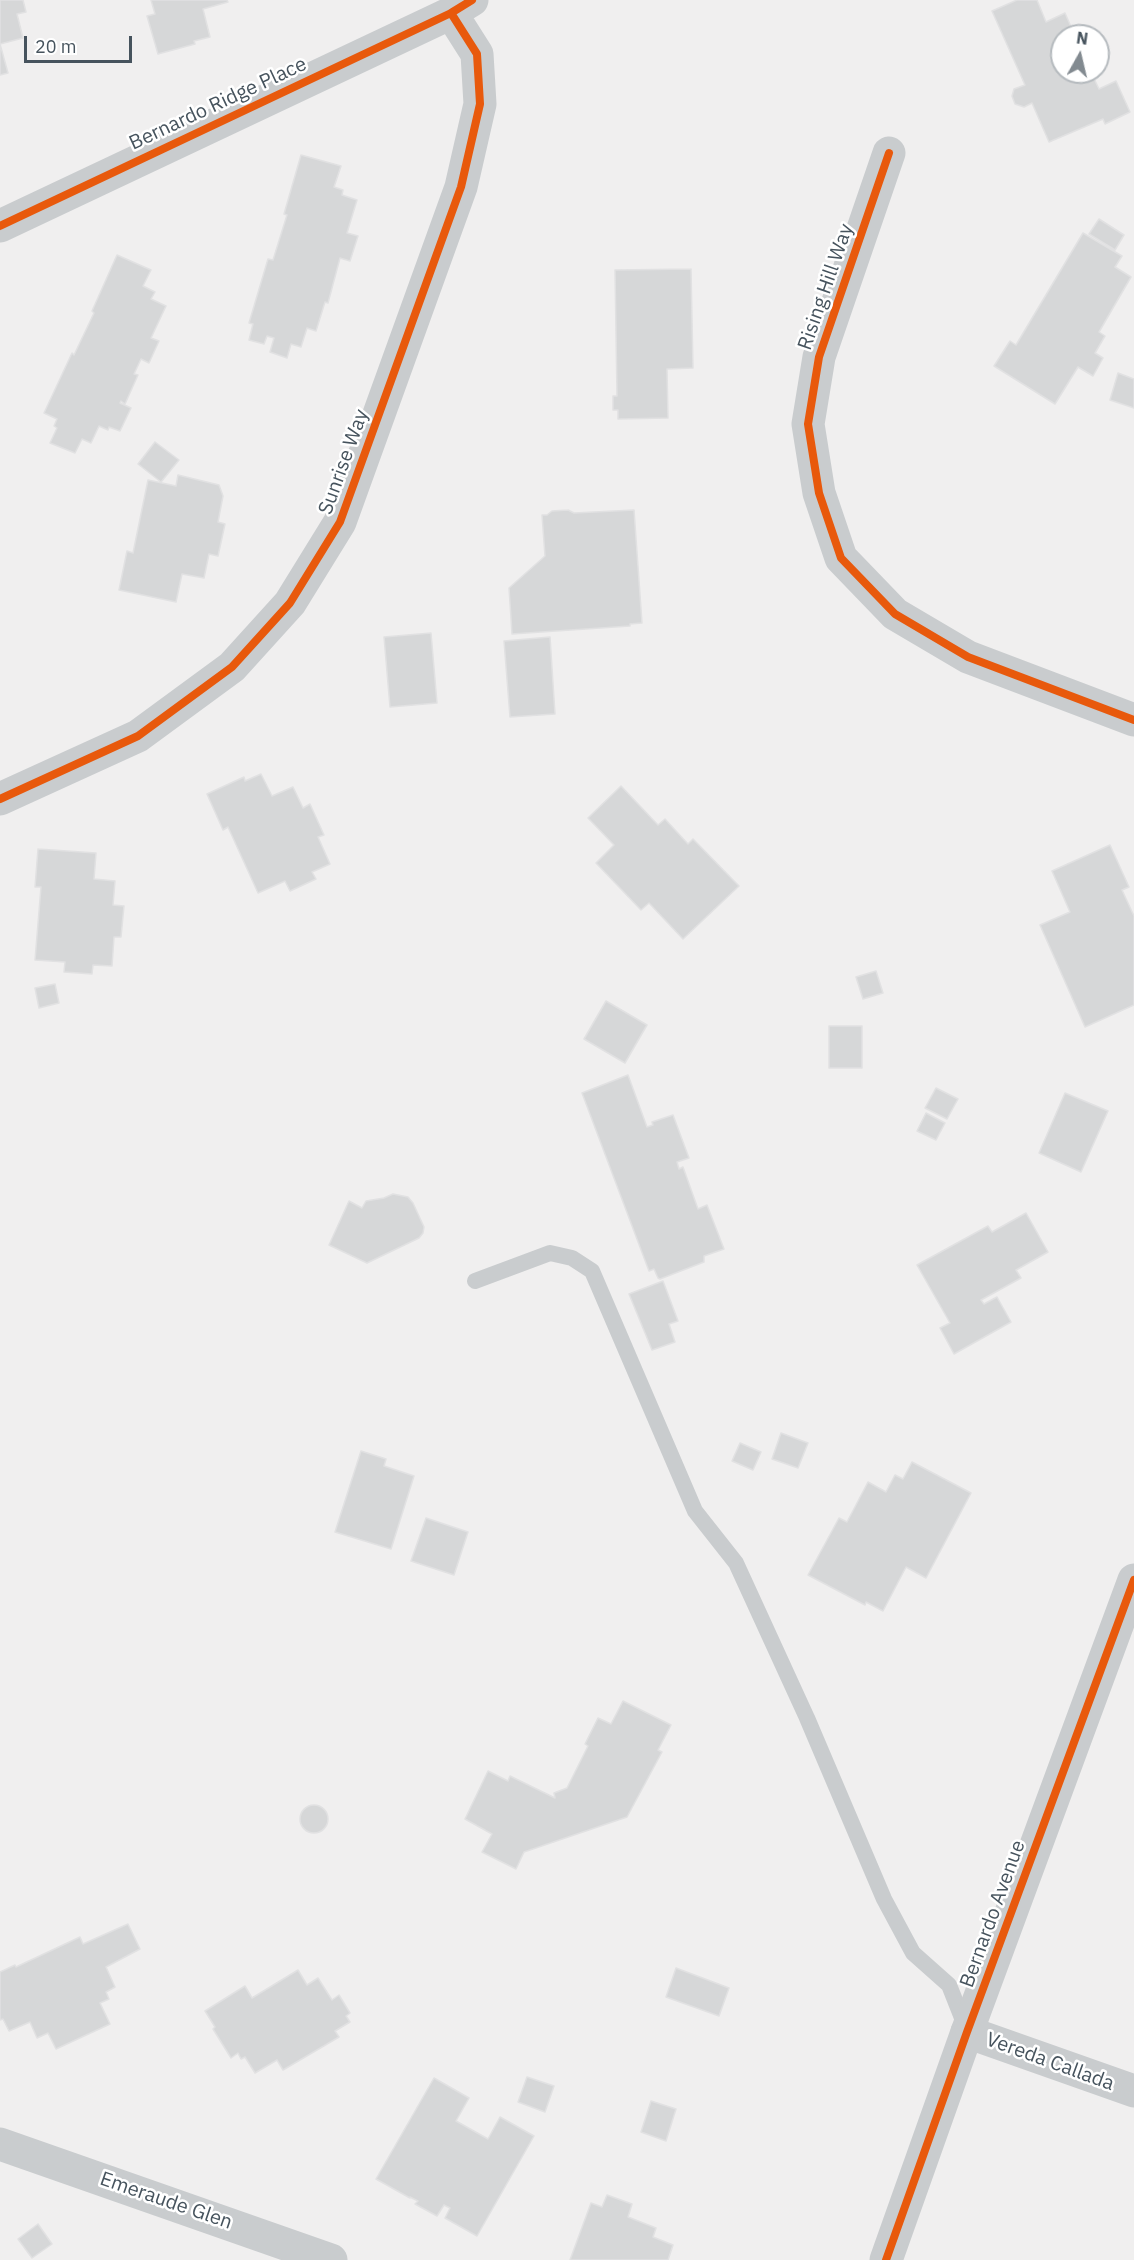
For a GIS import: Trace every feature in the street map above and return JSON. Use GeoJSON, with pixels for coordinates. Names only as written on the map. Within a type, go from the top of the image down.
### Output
{"type":"FeatureCollection","features":[{"type":"Feature","properties":{"kind":"street","name":"Bernardo Ridge Place"},"geometry":{"type":"LineString","coordinates":[[0,226],[461,6]]}},
{"type":"Feature","properties":{"kind":"street","name":"Sunrise Way"},"geometry":{"type":"LineString","coordinates":[[0,799],[138,736],[232,667],[290,603],[340,522],[461,187],[480,104],[477,54],[461,6]]}},
{"type":"Feature","properties":{"kind":"street","name":"Rising Hill Way"},"geometry":{"type":"LineString","coordinates":[[889,153],[819,357],[808,424],[819,493],[841,558],[895,614],[968,657],[1134,720]]}},
{"type":"Feature","properties":{"kind":"street","name":"Bernardo Avenue"},"geometry":{"type":"LineString","coordinates":[[886,2260],[967,2032],[1134,1581]]}},
{"type":"Feature","properties":{"kind":"street","name":"Vereda Callada"},"geometry":{"type":"LineString","coordinates":[[967,2032],[1134,2091]]}},
{"type":"Feature","properties":{"kind":"street","name":"Emeraude Glen"},"geometry":{"type":"LineString","coordinates":[[0,2144],[323,2258]]}},
{"type":"Feature","properties":{"kind":"lane"},"geometry":{"type":"LineString","coordinates":[[475,1281],[550,1253],[572,1258],[592,1271],[695,1511],[736,1563],[807,1718],[884,1899],[913,1953],[949,1985],[967,2032]]}},
{"type":"Feature","properties":{"kind":"building"},"geometry":{"type":"Polygon","coordinates":[[[0,0],[23,0],[26,12],[17,14],[23,38],[0,44],[0,0]]]}},
{"type":"Feature","properties":{"kind":"building"},"geometry":{"type":"Polygon","coordinates":[[[151,0],[227,0],[228,2],[203,9],[210,37],[194,41],[195,44],[158,54],[147,16],[155,14],[151,0]]]}},
{"type":"Feature","properties":{"kind":"building"},"geometry":{"type":"Polygon","coordinates":[[[1017,0],[1037,0],[1046,22],[1065,13],[1070,24],[1050,24],[1050,84],[1097,84],[1099,89],[1116,81],[1130,112],[1105,124],[1103,119],[1049,142],[1032,103],[1024,107],[1015,104],[1012,96],[1014,89],[1025,85],[992,11],[1017,0]]]}},
{"type":"Feature","properties":{"kind":"building"},"geometry":{"type":"Polygon","coordinates":[[[0,44],[8,73],[0,75],[0,44]]]}},
{"type":"Feature","properties":{"kind":"building"},"geometry":{"type":"Polygon","coordinates":[[[301,155],[341,166],[334,187],[343,190],[342,195],[357,200],[347,233],[358,236],[350,261],[340,258],[328,303],[325,302],[316,331],[307,328],[301,347],[291,344],[287,358],[270,352],[274,338],[267,336],[264,344],[249,340],[253,324],[249,323],[268,259],[273,260],[287,215],[284,214],[301,155]]]}},
{"type":"Feature","properties":{"kind":"building"},"geometry":{"type":"Polygon","coordinates":[[[1099,219],[1124,235],[1115,250],[1089,234],[1099,219]]]}},
{"type":"Feature","properties":{"kind":"building"},"geometry":{"type":"Polygon","coordinates":[[[1083,233],[1122,256],[1115,267],[1131,277],[1099,332],[1105,336],[1095,353],[1103,358],[1093,376],[1078,367],[1055,404],[994,366],[1010,341],[1016,345],[1083,233]]]}},
{"type":"Feature","properties":{"kind":"building"},"geometry":{"type":"Polygon","coordinates":[[[117,255],[151,270],[143,286],[155,292],[151,299],[166,306],[151,338],[159,341],[149,363],[141,359],[134,374],[138,375],[125,404],[121,401],[120,403],[131,408],[120,431],[109,427],[108,430],[99,426],[91,443],[82,439],[75,453],[50,443],[57,428],[54,426],[57,419],[44,413],[94,313],[92,311],[117,255]]]}},
{"type":"Feature","properties":{"kind":"building"},"geometry":{"type":"Polygon","coordinates":[[[691,269],[693,368],[667,369],[668,418],[618,419],[618,410],[613,410],[613,396],[617,396],[615,270],[691,269]]]}},
{"type":"Feature","properties":{"kind":"building"},"geometry":{"type":"Polygon","coordinates":[[[1118,373],[1134,379],[1134,408],[1110,400],[1118,373]]]}},
{"type":"Feature","properties":{"kind":"building"},"geometry":{"type":"Polygon","coordinates":[[[155,442],[179,460],[161,482],[138,464],[155,442]]]}},
{"type":"Feature","properties":{"kind":"building"},"geometry":{"type":"Polygon","coordinates":[[[178,475],[219,485],[223,496],[218,522],[225,524],[218,556],[209,554],[204,578],[182,574],[176,602],[119,590],[127,551],[133,553],[148,480],[176,486],[178,475]]]}},
{"type":"Feature","properties":{"kind":"building"},"geometry":{"type":"Polygon","coordinates":[[[568,510],[574,513],[634,510],[642,623],[630,624],[630,626],[512,634],[509,588],[545,556],[542,515],[547,515],[552,511],[568,510]]]}},
{"type":"Feature","properties":{"kind":"building"},"geometry":{"type":"Polygon","coordinates":[[[431,633],[437,703],[390,707],[384,637],[431,633]]]}},
{"type":"Feature","properties":{"kind":"building"},"geometry":{"type":"Polygon","coordinates":[[[550,637],[555,714],[510,717],[504,641],[550,637]]]}},
{"type":"Feature","properties":{"kind":"building"},"geometry":{"type":"Polygon","coordinates":[[[261,774],[272,796],[293,787],[303,808],[310,804],[324,835],[318,837],[330,864],[312,872],[316,879],[290,891],[285,881],[258,893],[228,827],[223,830],[207,794],[244,777],[245,781],[261,774]]]}},
{"type":"Feature","properties":{"kind":"building"},"geometry":{"type":"Polygon","coordinates":[[[621,786],[658,825],[665,819],[688,844],[693,839],[739,886],[683,939],[649,903],[641,910],[596,863],[614,845],[588,818],[621,786]]]}},
{"type":"Feature","properties":{"kind":"building"},"geometry":{"type":"Polygon","coordinates":[[[1110,845],[1129,887],[1122,890],[1134,916],[1134,1005],[1085,1027],[1040,925],[1070,912],[1052,871],[1110,845]]]}},
{"type":"Feature","properties":{"kind":"building"},"geometry":{"type":"Polygon","coordinates":[[[38,849],[96,853],[94,879],[115,881],[113,905],[124,906],[121,937],[114,937],[112,966],[93,965],[92,974],[64,972],[65,962],[35,960],[41,887],[35,887],[38,849]]]}},
{"type":"Feature","properties":{"kind":"building"},"geometry":{"type":"Polygon","coordinates":[[[876,971],[883,993],[863,999],[856,977],[876,971]]]}},
{"type":"Feature","properties":{"kind":"building"},"geometry":{"type":"Polygon","coordinates":[[[55,984],[59,1003],[39,1008],[35,988],[55,984]]]}},
{"type":"Feature","properties":{"kind":"building"},"geometry":{"type":"Polygon","coordinates":[[[606,1001],[647,1025],[625,1063],[584,1039],[606,1001]]]}},
{"type":"Feature","properties":{"kind":"building"},"geometry":{"type":"Polygon","coordinates":[[[829,1026],[862,1026],[862,1068],[829,1068],[829,1026]]]}},
{"type":"Feature","properties":{"kind":"building"},"geometry":{"type":"Polygon","coordinates":[[[628,1075],[647,1127],[653,1125],[652,1122],[673,1115],[689,1158],[677,1162],[679,1169],[683,1167],[698,1209],[707,1205],[724,1249],[704,1256],[704,1262],[660,1279],[654,1269],[649,1271],[582,1093],[628,1075]]]}},
{"type":"Feature","properties":{"kind":"building"},"geometry":{"type":"Polygon","coordinates":[[[936,1088],[958,1099],[947,1119],[925,1108],[936,1088]]]}},
{"type":"Feature","properties":{"kind":"building"},"geometry":{"type":"Polygon","coordinates":[[[1065,1093],[1108,1111],[1081,1172],[1039,1153],[1065,1093]]]}},
{"type":"Feature","properties":{"kind":"building"},"geometry":{"type":"Polygon","coordinates":[[[926,1113],[945,1123],[936,1140],[917,1131],[926,1113]]]}},
{"type":"Feature","properties":{"kind":"building"},"geometry":{"type":"Polygon","coordinates":[[[393,1194],[408,1197],[413,1203],[424,1227],[419,1238],[367,1263],[329,1245],[349,1201],[362,1208],[366,1201],[393,1194]]]}},
{"type":"Feature","properties":{"kind":"building"},"geometry":{"type":"Polygon","coordinates":[[[1026,1213],[1048,1252],[1016,1270],[1021,1278],[981,1300],[984,1304],[997,1297],[1011,1322],[954,1354],[940,1328],[950,1323],[917,1265],[988,1226],[992,1232],[1026,1213]]]}},
{"type":"Feature","properties":{"kind":"building"},"geometry":{"type":"Polygon","coordinates":[[[663,1281],[678,1321],[669,1324],[675,1342],[652,1350],[629,1294],[663,1281]]]}},
{"type":"Feature","properties":{"kind":"building"},"geometry":{"type":"Polygon","coordinates":[[[781,1433],[808,1443],[798,1468],[772,1459],[781,1433]]]}},
{"type":"Feature","properties":{"kind":"building"},"geometry":{"type":"Polygon","coordinates":[[[740,1443],[761,1452],[753,1470],[732,1461],[740,1443]]]}},
{"type":"Feature","properties":{"kind":"building"},"geometry":{"type":"Polygon","coordinates":[[[361,1451],[386,1459],[384,1466],[414,1476],[391,1549],[335,1532],[361,1451]]]}},
{"type":"Feature","properties":{"kind":"building"},"geometry":{"type":"Polygon","coordinates":[[[912,1462],[971,1493],[926,1578],[906,1567],[883,1611],[866,1602],[865,1605],[808,1575],[839,1518],[847,1522],[868,1482],[886,1492],[895,1475],[903,1479],[912,1462]]]}},
{"type":"Feature","properties":{"kind":"building"},"geometry":{"type":"Polygon","coordinates":[[[426,1518],[468,1532],[454,1575],[411,1561],[426,1518]]]}},
{"type":"Feature","properties":{"kind":"building"},"geometry":{"type":"Polygon","coordinates":[[[623,1701],[671,1725],[658,1750],[662,1752],[627,1817],[524,1852],[516,1869],[482,1852],[492,1834],[465,1819],[488,1771],[508,1781],[510,1776],[555,1798],[554,1793],[567,1788],[588,1746],[585,1744],[598,1718],[611,1724],[623,1701]]]}},
{"type":"Feature","properties":{"kind":"building"},"geometry":{"type":"Polygon","coordinates":[[[314,1805],[324,1809],[328,1819],[324,1829],[314,1833],[304,1829],[300,1819],[304,1809],[314,1805]]]}},
{"type":"Feature","properties":{"kind":"building"},"geometry":{"type":"Polygon","coordinates":[[[128,1924],[140,1949],[106,1967],[115,1987],[106,1992],[109,1999],[100,2003],[110,2024],[56,2049],[48,2033],[37,2038],[30,2022],[9,2031],[3,2019],[0,2020],[0,1972],[15,1965],[16,1967],[80,1937],[83,1944],[128,1924]]]}},
{"type":"Feature","properties":{"kind":"building"},"geometry":{"type":"Polygon","coordinates":[[[676,1968],[729,1988],[719,2016],[666,1997],[676,1968]]]}},
{"type":"Feature","properties":{"kind":"building"},"geometry":{"type":"Polygon","coordinates":[[[298,1970],[307,1985],[318,1978],[332,2000],[339,1995],[350,2013],[346,2016],[350,2022],[335,2031],[339,2037],[283,2070],[277,2060],[255,2073],[245,2057],[241,2059],[238,2053],[231,2058],[205,2011],[245,1986],[252,1998],[298,1970]]]}},
{"type":"Feature","properties":{"kind":"building"},"geometry":{"type":"Polygon","coordinates":[[[527,2077],[554,2086],[545,2112],[518,2102],[527,2077]]]}},
{"type":"Feature","properties":{"kind":"building"},"geometry":{"type":"Polygon","coordinates":[[[434,2078],[469,2098],[456,2121],[488,2139],[500,2117],[534,2136],[477,2236],[445,2218],[450,2208],[444,2205],[437,2216],[415,2204],[418,2201],[376,2179],[434,2078]]]}},
{"type":"Feature","properties":{"kind":"building"},"geometry":{"type":"Polygon","coordinates":[[[651,2101],[676,2109],[666,2141],[641,2132],[651,2101]]]}},
{"type":"Feature","properties":{"kind":"building"},"geometry":{"type":"Polygon","coordinates":[[[607,2195],[632,2204],[628,2217],[656,2228],[653,2237],[673,2245],[668,2260],[570,2260],[591,2203],[602,2207],[607,2195]]]}},
{"type":"Feature","properties":{"kind":"building"},"geometry":{"type":"Polygon","coordinates":[[[38,2224],[52,2244],[32,2258],[18,2239],[38,2224]]]}},
{"type":"Feature","properties":{"kind":"cycle path"},"geometry":{"type":"LineString","coordinates":[[0,226],[451,13],[472,0]]}},
{"type":"Feature","properties":{"kind":"cycle path"},"geometry":{"type":"LineString","coordinates":[[0,799],[138,736],[232,667],[290,603],[340,522],[461,187],[480,104],[477,54],[451,13]]}},
{"type":"Feature","properties":{"kind":"cycle path"},"geometry":{"type":"LineString","coordinates":[[889,153],[819,357],[808,424],[819,493],[841,558],[895,614],[968,657],[1134,720]]}},
{"type":"Feature","properties":{"kind":"cycle path"},"geometry":{"type":"LineString","coordinates":[[886,2260],[967,2032],[1134,1580]]}}]}
